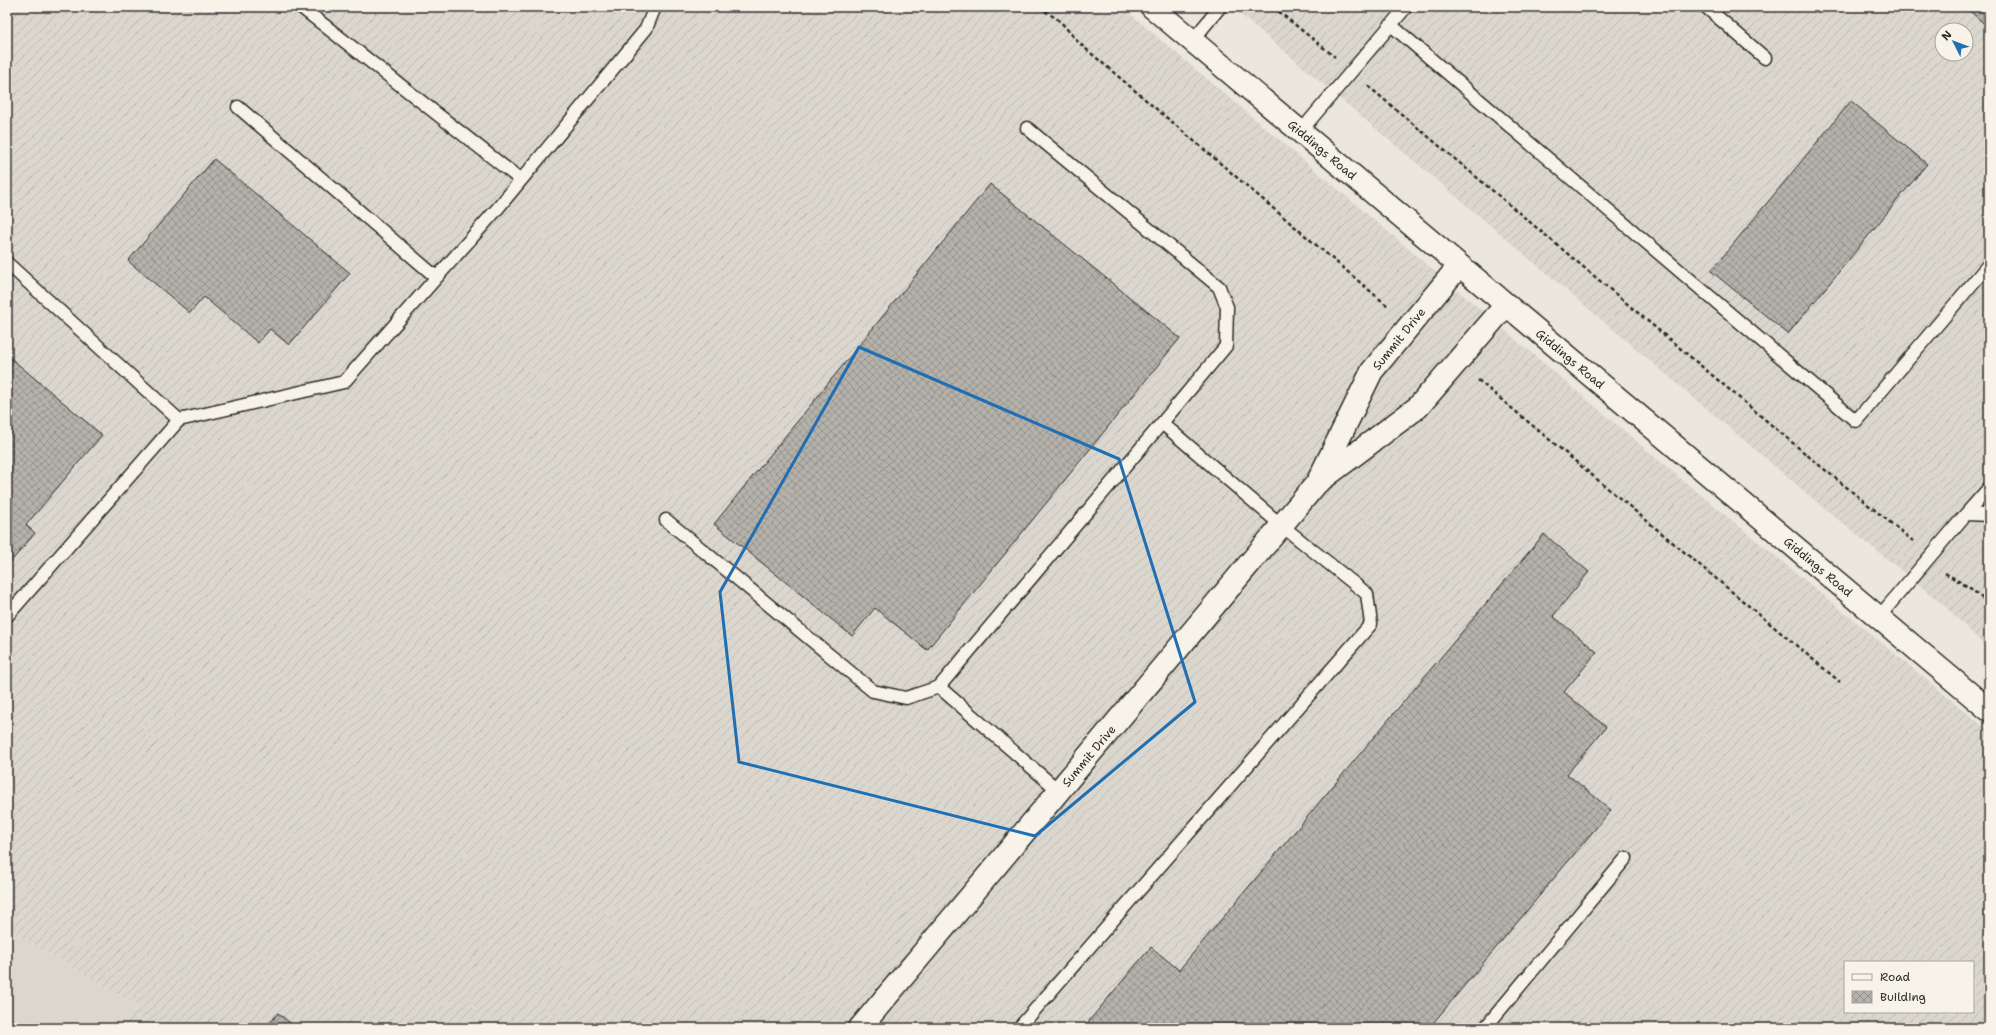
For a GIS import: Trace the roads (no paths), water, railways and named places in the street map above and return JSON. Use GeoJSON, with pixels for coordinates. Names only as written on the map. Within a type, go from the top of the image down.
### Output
{"type":"FeatureCollection","features":[{"type":"Feature","properties":{"kind":"street","name":"Giddings Road"},"geometry":{"type":"LineString","coordinates":[[1152,7],[1989,710]]}},
{"type":"Feature","properties":{"kind":"street","name":"Summit Drive"},"geometry":{"type":"LineString","coordinates":[[1317,483],[1372,371],[1459,266]]}},
{"type":"Feature","properties":{"kind":"street","name":"Summit Drive"},"geometry":{"type":"LineString","coordinates":[[860,1028],[1317,483],[1418,408],[1506,305]]}},
{"type":"Feature","properties":{"kind":"lane"},"geometry":{"type":"LineString","coordinates":[[301,7],[521,180]]}},
{"type":"Feature","properties":{"kind":"lane"},"geometry":{"type":"LineString","coordinates":[[7,616],[179,420],[344,382],[521,180],[646,29],[655,7]]}},
{"type":"Feature","properties":{"kind":"lane"},"geometry":{"type":"LineString","coordinates":[[1192,41],[1220,7]]}},
{"type":"Feature","properties":{"kind":"lane"},"geometry":{"type":"LineString","coordinates":[[1300,132],[1406,7]]}},
{"type":"Feature","properties":{"kind":"lane"},"geometry":{"type":"LineString","coordinates":[[1706,7],[1765,58]]}},
{"type":"Feature","properties":{"kind":"lane"},"geometry":{"type":"LineString","coordinates":[[1391,25],[1856,421],[1989,264]]}},
{"type":"Feature","properties":{"kind":"lane"},"geometry":{"type":"LineString","coordinates":[[238,107],[436,277]]}},
{"type":"Feature","properties":{"kind":"lane"},"geometry":{"type":"LineString","coordinates":[[666,520],[873,691],[906,698],[940,687],[1226,346],[1227,307],[1219,287],[1027,128]]}},
{"type":"Feature","properties":{"kind":"lane"},"geometry":{"type":"LineString","coordinates":[[7,263],[179,420]]}},
{"type":"Feature","properties":{"kind":"lane"},"geometry":{"type":"LineString","coordinates":[[1019,1028],[1371,624],[1367,594],[1282,525],[1162,423]]}},
{"type":"Feature","properties":{"kind":"lane"},"geometry":{"type":"LineString","coordinates":[[1878,618],[1989,488]]}},
{"type":"Feature","properties":{"kind":"lane"},"geometry":{"type":"LineString","coordinates":[[1966,514],[1989,516]]}},
{"type":"Feature","properties":{"kind":"lane"},"geometry":{"type":"LineString","coordinates":[[940,687],[1059,791]]}},
{"type":"Feature","properties":{"kind":"lane"},"geometry":{"type":"LineString","coordinates":[[1485,1028],[1626,858]]}}]}
